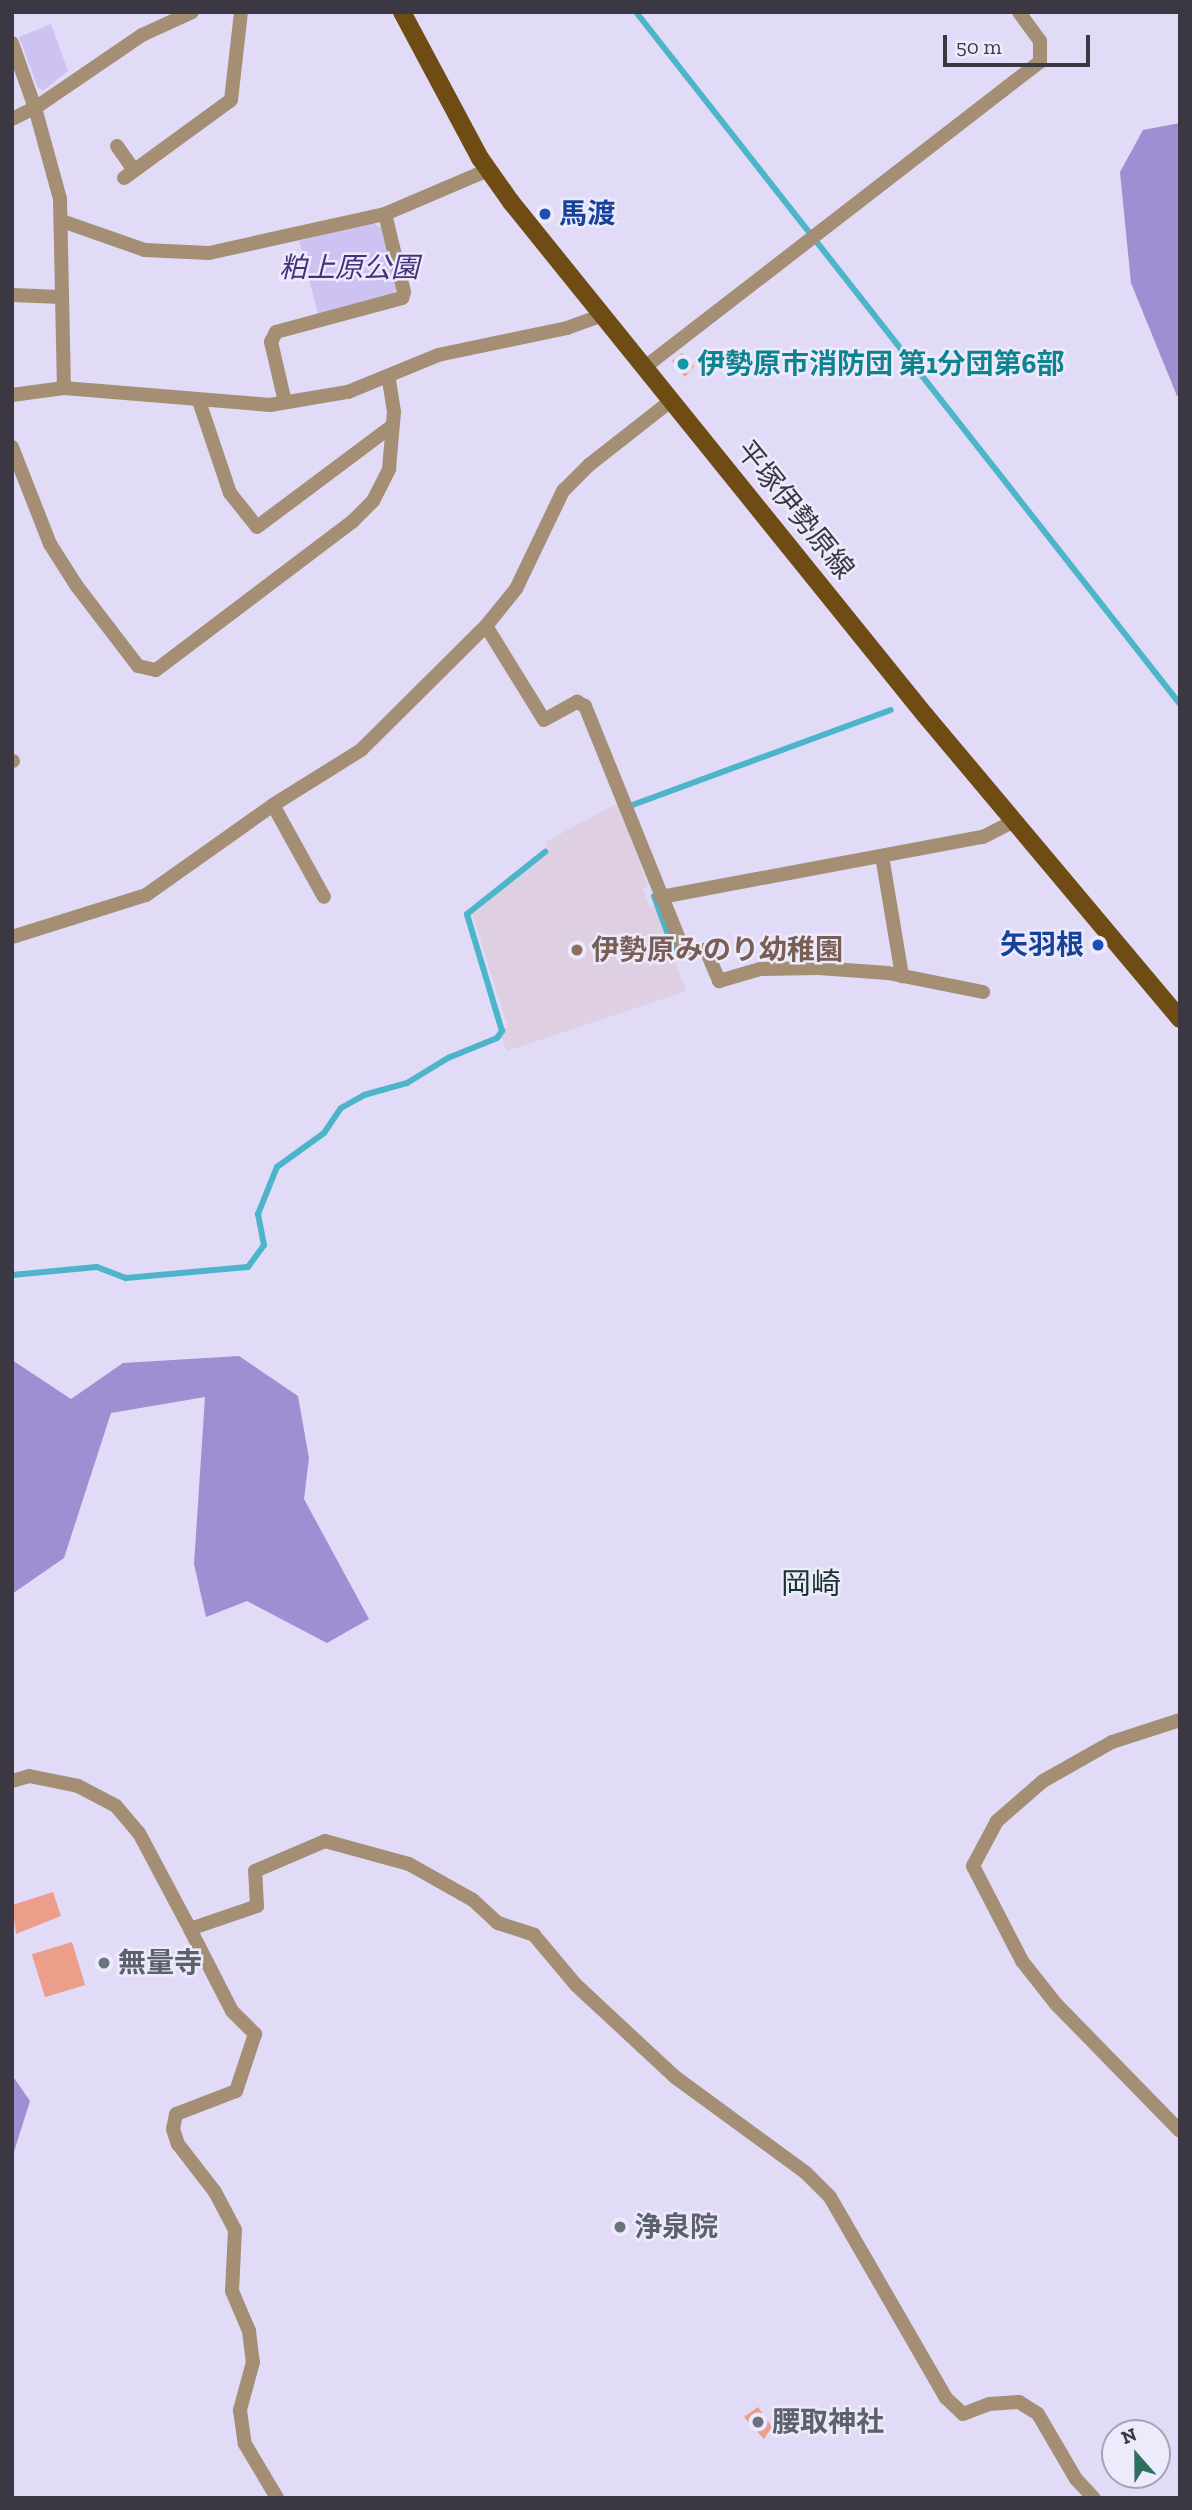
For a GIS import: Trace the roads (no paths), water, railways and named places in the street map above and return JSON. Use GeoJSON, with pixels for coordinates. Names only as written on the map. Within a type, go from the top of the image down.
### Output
{"type":"FeatureCollection","features":[{"type":"Feature","properties":{"kind":"main road","name":"平塚伊勢原線"},"geometry":{"type":"LineString","coordinates":[[402,12],[488,170],[602,315],[1014,821],[1180,1018]]}},
{"type":"Feature","properties":{"kind":"street"},"geometry":{"type":"LineString","coordinates":[[12,118],[36,108],[142,35],[192,12]]}},
{"type":"Feature","properties":{"kind":"street"},"geometry":{"type":"LineString","coordinates":[[117,146],[129,174],[231,100],[242,40],[242,12]]}},
{"type":"Feature","properties":{"kind":"street"},"geometry":{"type":"LineString","coordinates":[[645,367],[1040,62],[1040,41],[1019,12]]}},
{"type":"Feature","properties":{"kind":"street"},"geometry":{"type":"LineString","coordinates":[[12,43],[36,108],[62,220],[64,388]]}},
{"type":"Feature","properties":{"kind":"street"},"geometry":{"type":"LineString","coordinates":[[62,220],[145,250],[209,253],[385,214],[488,170]]}},
{"type":"Feature","properties":{"kind":"street"},"geometry":{"type":"LineString","coordinates":[[285,402],[271,342],[276,332],[402,298],[404,292],[385,214]]}},
{"type":"Feature","properties":{"kind":"street"},"geometry":{"type":"LineString","coordinates":[[12,295],[61,297]]}},
{"type":"Feature","properties":{"kind":"street"},"geometry":{"type":"LineString","coordinates":[[12,395],[64,388],[199,401],[285,402],[348,392],[438,355],[567,328],[602,315]]}},
{"type":"Feature","properties":{"kind":"street"},"geometry":{"type":"LineString","coordinates":[[12,447],[50,544],[76,585],[138,666],[156,670],[352,522],[373,501],[389,469],[392,426],[388,376]]}},
{"type":"Feature","properties":{"kind":"street"},"geometry":{"type":"LineString","coordinates":[[12,937],[146,895],[273,805],[361,750],[486,626],[516,589],[563,491],[589,465],[672,400]]}},
{"type":"Feature","properties":{"kind":"street"},"geometry":{"type":"LineString","coordinates":[[199,401],[230,493],[257,527],[392,426]]}},
{"type":"Feature","properties":{"kind":"street"},"geometry":{"type":"LineString","coordinates":[[486,626],[544,720],[577,702],[584,706],[626,800],[661,897],[684,951],[706,950],[719,981],[760,969],[902,976],[983,992]]}},
{"type":"Feature","properties":{"kind":"street"},"geometry":{"type":"LineString","coordinates":[[273,805],[324,897]]}},
{"type":"Feature","properties":{"kind":"street"},"geometry":{"type":"LineString","coordinates":[[661,897],[983,837],[1014,821]]}},
{"type":"Feature","properties":{"kind":"street"},"geometry":{"type":"LineString","coordinates":[[882,856],[902,976]]}},
{"type":"Feature","properties":{"kind":"street"},"geometry":{"type":"LineString","coordinates":[[1180,1720],[1112,1742],[1043,1781],[997,1821],[973,1866],[1030,1972],[1180,2131]]}},
{"type":"Feature","properties":{"kind":"street"},"geometry":{"type":"LineString","coordinates":[[12,1781],[29,1776],[78,1786],[116,1806],[139,1833],[232,2011],[255,2034],[236,2091],[176,2114],[173,2129],[235,2230],[232,2291],[249,2331],[253,2362],[240,2410],[245,2444],[276,2498]]}},
{"type":"Feature","properties":{"kind":"street"},"geometry":{"type":"LineString","coordinates":[[190,1928],[257,1906],[255,1871],[324,1841],[409,1864],[473,1900],[498,1923],[534,1936],[576,1985],[675,2077],[806,2173],[830,2197],[946,2398],[963,2414],[989,2404],[1019,2402],[1038,2414],[1076,2479],[1094,2498]]}},
{"type":"Feature","properties":{"kind":"waterway"},"geometry":{"type":"LineString","coordinates":[[636,12],[1180,704]]}},
{"type":"Feature","properties":{"kind":"waterway"},"geometry":{"type":"LineString","coordinates":[[627,807],[891,710]]}},
{"type":"Feature","properties":{"kind":"waterway"},"geometry":{"type":"LineString","coordinates":[[12,1275],[97,1267],[126,1278],[248,1267],[264,1245],[258,1214],[277,1167],[324,1133],[341,1108],[364,1095],[407,1083],[448,1058],[497,1038],[502,1031],[467,914],[545,852]]}},
{"type":"Feature","properties":{"kind":"waterway"},"geometry":{"type":"LineString","coordinates":[[654,896],[676,956]]}},
{"type":"Feature","properties":{"kind":"place","name":"馬渡"},"geometry":{"type":"Point","coordinates":[545,214]}},
{"type":"Feature","properties":{"kind":"place","name":"伊勢原市消防団 第1分団第6部"},"geometry":{"type":"Point","coordinates":[683,364]}},
{"type":"Feature","properties":{"kind":"place","name":"矢羽根"},"geometry":{"type":"Point","coordinates":[1098,945]}},
{"type":"Feature","properties":{"kind":"place","name":"伊勢原みのり幼稚園"},"geometry":{"type":"Point","coordinates":[577,950]}},
{"type":"Feature","properties":{"kind":"place","name":"無量寺"},"geometry":{"type":"Point","coordinates":[104,1963]}},
{"type":"Feature","properties":{"kind":"place","name":"浄泉院"},"geometry":{"type":"Point","coordinates":[620,2227]}},
{"type":"Feature","properties":{"kind":"place","name":"腰取神社"},"geometry":{"type":"Point","coordinates":[758,2422]}},
{"type":"Feature","properties":{"kind":"district","name":"岡崎"},"geometry":{"type":"Point","coordinates":[811,1584]}},
{"type":"Feature","properties":{"kind":"park label","name":"粕上原公園"},"geometry":{"type":"Point","coordinates":[349,268]}}]}
